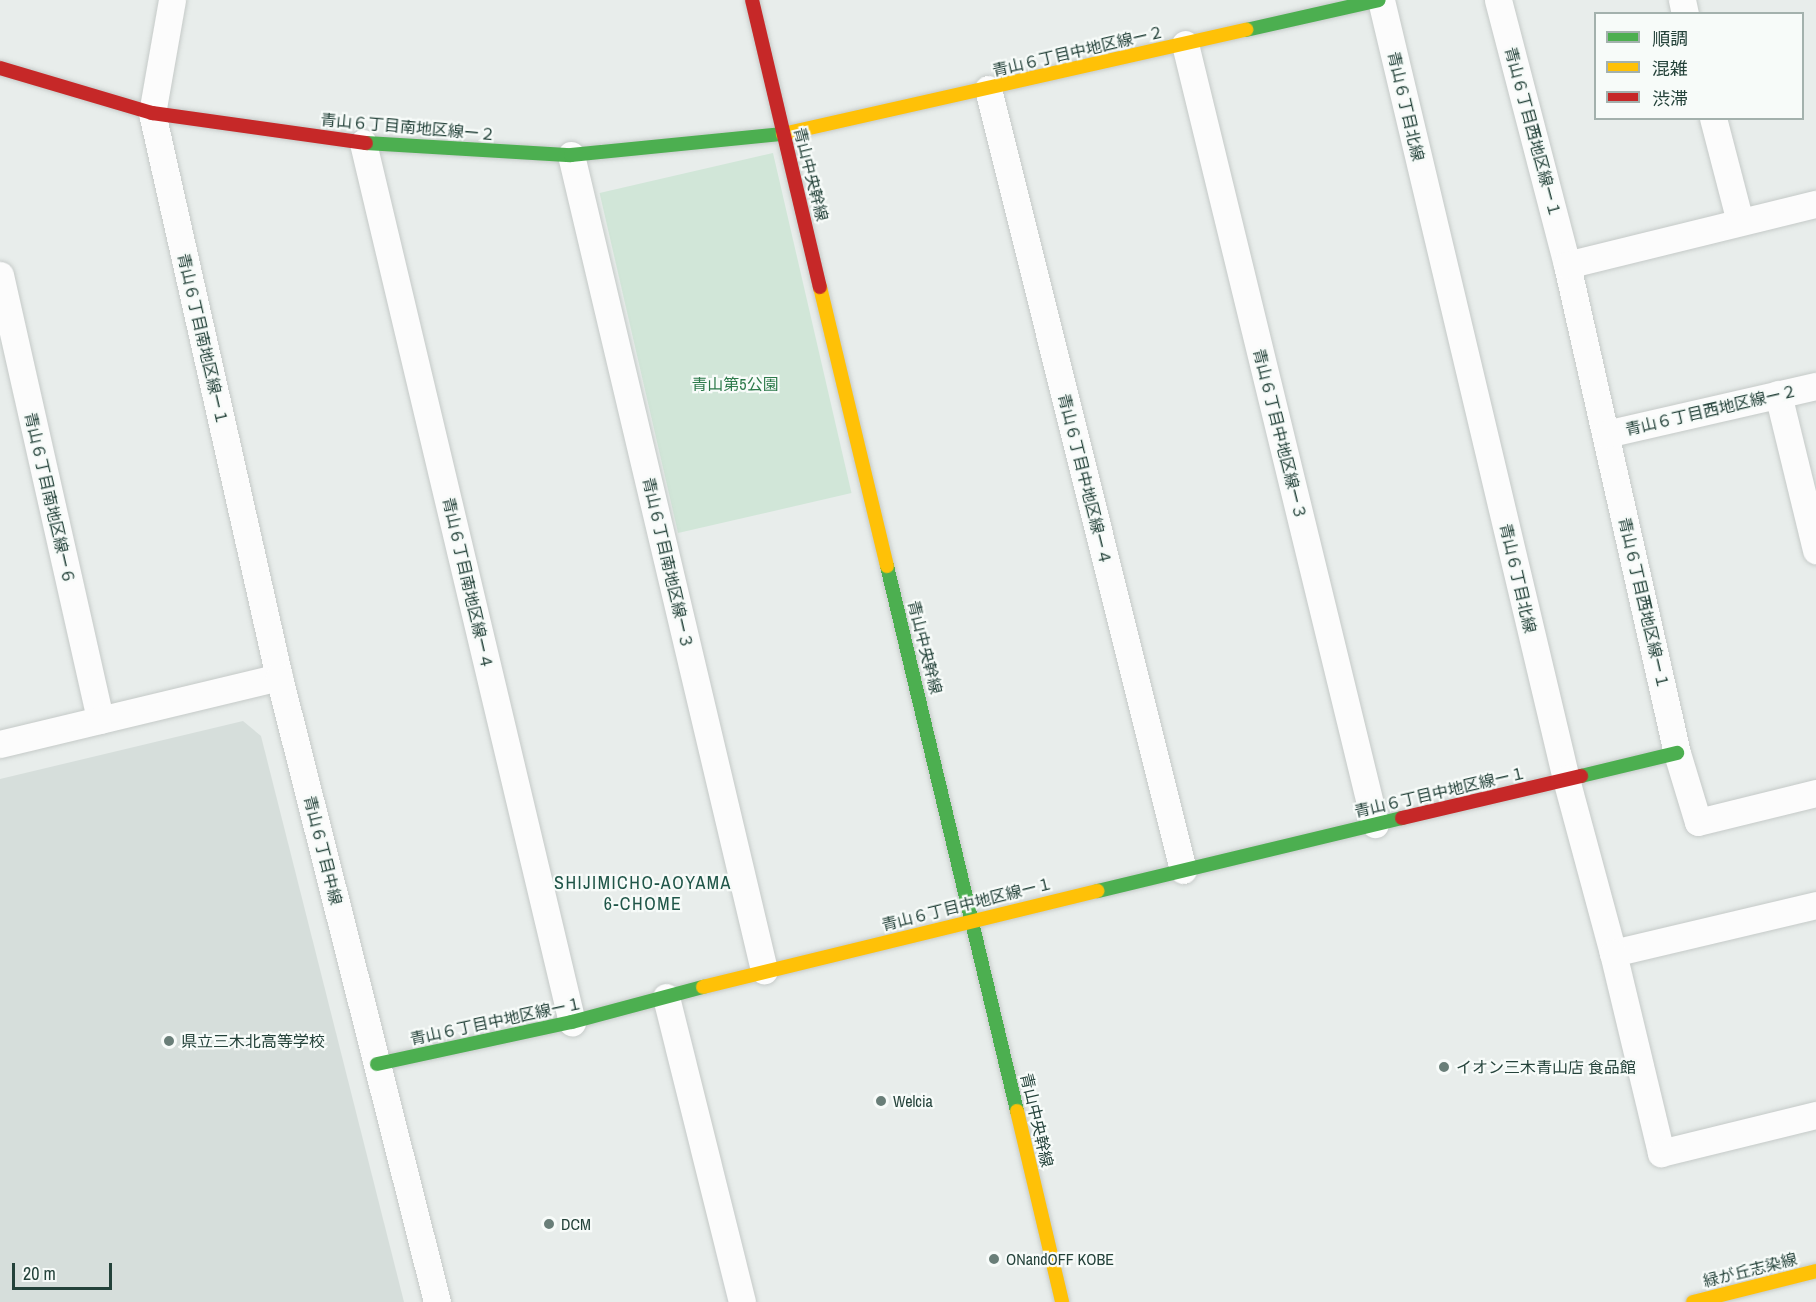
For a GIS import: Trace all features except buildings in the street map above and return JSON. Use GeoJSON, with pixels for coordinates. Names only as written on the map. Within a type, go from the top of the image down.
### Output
{"type":"FeatureCollection","features":[{"type":"Feature","properties":{"kind":"street","name":"青山６丁目南地区線ー１"},"geometry":{"type":"LineString","coordinates":[[172,0],[152,113],[279,677]]}},
{"type":"Feature","properties":{"kind":"street","name":"青山中央幹線"},"geometry":{"type":"LineString","coordinates":[[752,0],[974,920],[1062,1302]]}},
{"type":"Feature","properties":{"kind":"street","name":"青山６丁目中地区線ー２"},"geometry":{"type":"LineString","coordinates":[[785,135],[1380,0]]}},
{"type":"Feature","properties":{"kind":"street","name":"青山６丁目北線"},"geometry":{"type":"LineString","coordinates":[[1380,0],[1566,779],[1613,953],[1661,1153],[1816,1115]]}},
{"type":"Feature","properties":{"kind":"street","name":"青山６丁目西地区線ー１"},"geometry":{"type":"LineString","coordinates":[[1498,0],[1568,265],[1677,753],[1698,822],[1816,793]]}},
{"type":"Feature","properties":{"kind":"street","name":"青山６丁目中地区線ー３"},"geometry":{"type":"LineString","coordinates":[[1185,44],[1375,824]]}},
{"type":"Feature","properties":{"kind":"street","name":"青山６丁目南地区線ー２"},"geometry":{"type":"LineString","coordinates":[[0,68],[152,113],[363,143],[571,155],[785,135]]}},
{"type":"Feature","properties":{"kind":"street","name":"青山６丁目中地区線ー４"},"geometry":{"type":"LineString","coordinates":[[987,89],[1183,870]]}},
{"type":"Feature","properties":{"kind":"street"},"geometry":{"type":"LineString","coordinates":[[1714,120],[1740,222]]}},
{"type":"Feature","properties":{"kind":"street","name":"青山６丁目南地区線ー４"},"geometry":{"type":"LineString","coordinates":[[363,143],[572,1022]]}},
{"type":"Feature","properties":{"kind":"street","name":"青山６丁目南地区線ー３"},"geometry":{"type":"LineString","coordinates":[[571,155],[764,970]]}},
{"type":"Feature","properties":{"kind":"street"},"geometry":{"type":"LineString","coordinates":[[1568,265],[1816,204]]}},
{"type":"Feature","properties":{"kind":"street","name":"青山６丁目南地区線ー６"},"geometry":{"type":"LineString","coordinates":[[0,275],[100,720]]}},
{"type":"Feature","properties":{"kind":"street","name":"青山６丁目西地区線ー２"},"geometry":{"type":"LineString","coordinates":[[1606,434],[1816,386]]}},
{"type":"Feature","properties":{"kind":"street"},"geometry":{"type":"LineString","coordinates":[[1778,394],[1816,550]]}},
{"type":"Feature","properties":{"kind":"street"},"geometry":{"type":"LineString","coordinates":[[0,744],[279,677]]}},
{"type":"Feature","properties":{"kind":"street","name":"青山６丁目中線"},"geometry":{"type":"LineString","coordinates":[[279,677],[437,1302]]}},
{"type":"Feature","properties":{"kind":"street","name":"青山６丁目中地区線ー１"},"geometry":{"type":"LineString","coordinates":[[377,1064],[572,1022],[764,970],[1677,753]]}},
{"type":"Feature","properties":{"kind":"street"},"geometry":{"type":"LineString","coordinates":[[1613,953],[1816,905]]}},
{"type":"Feature","properties":{"kind":"street"},"geometry":{"type":"LineString","coordinates":[[666,998],[742,1302]]}},
{"type":"Feature","properties":{"kind":"street","name":"緑が丘志染線"},"geometry":{"type":"LineString","coordinates":[[1693,1302],[1816,1271]]}},
{"type":"Feature","properties":{"kind":"shaded area","name":"県立三木北高等学校"},"geometry":{"type":"Polygon","coordinates":[[[243,721],[261,736],[404,1302],[0,1302],[0,779],[243,721]]]}},
{"type":"Feature","properties":{"kind":"green space","name":"青山第5公園"},"geometry":{"type":"Polygon","coordinates":[[[773,153],[852,493],[678,533],[600,193],[773,153]]]}},
{"type":"Feature","properties":{"kind":"traffic: fast"},"geometry":{"type":"LineString","coordinates":[[1246,30],[1379,0]]}},
{"type":"Feature","properties":{"kind":"traffic: fast"},"geometry":{"type":"LineString","coordinates":[[366,143],[571,155],[783,134]]}},
{"type":"Feature","properties":{"kind":"traffic: fast"},"geometry":{"type":"LineString","coordinates":[[887,566],[1017,1111]]}},
{"type":"Feature","properties":{"kind":"traffic: fast"},"geometry":{"type":"LineString","coordinates":[[1581,776],[1677,753]]}},
{"type":"Feature","properties":{"kind":"traffic: fast"},"geometry":{"type":"LineString","coordinates":[[1098,891],[1402,818]]}},
{"type":"Feature","properties":{"kind":"traffic: fast"},"geometry":{"type":"LineString","coordinates":[[377,1064],[572,1022],[703,987]]}},
{"type":"Feature","properties":{"kind":"traffic: slow"},"geometry":{"type":"LineString","coordinates":[[783,134],[1246,30]]}},
{"type":"Feature","properties":{"kind":"traffic: slow"},"geometry":{"type":"LineString","coordinates":[[820,287],[887,566]]}},
{"type":"Feature","properties":{"kind":"traffic: slow"},"geometry":{"type":"LineString","coordinates":[[703,987],[1098,891]]}},
{"type":"Feature","properties":{"kind":"traffic: slow"},"geometry":{"type":"LineString","coordinates":[[1017,1111],[1062,1302]]}},
{"type":"Feature","properties":{"kind":"traffic: slow"},"geometry":{"type":"LineString","coordinates":[[1693,1302],[1816,1271]]}},
{"type":"Feature","properties":{"kind":"traffic: jam"},"geometry":{"type":"LineString","coordinates":[[752,0],[820,287]]}},
{"type":"Feature","properties":{"kind":"traffic: jam"},"geometry":{"type":"LineString","coordinates":[[0,68],[152,113],[366,143]]}},
{"type":"Feature","properties":{"kind":"traffic: jam"},"geometry":{"type":"LineString","coordinates":[[1402,818],[1581,776]]}},
{"type":"Feature","properties":{"kind":"place","name":"県立三木北高等学校"},"geometry":{"type":"Point","coordinates":[169,1041]}},
{"type":"Feature","properties":{"kind":"place","name":"イオン三木青山店 食品館"},"geometry":{"type":"Point","coordinates":[1444,1067]}},
{"type":"Feature","properties":{"kind":"place","name":"Welcia"},"geometry":{"type":"Point","coordinates":[881,1101]}},
{"type":"Feature","properties":{"kind":"place","name":"DCM"},"geometry":{"type":"Point","coordinates":[549,1224]}},
{"type":"Feature","properties":{"kind":"place","name":"ONandOFF KOBE"},"geometry":{"type":"Point","coordinates":[994,1259]}},
{"type":"Feature","properties":{"kind":"district","name":"SHIJIMICHO-AOYAMA 6-CHOME"},"geometry":{"type":"Point","coordinates":[643,894]}}]}
